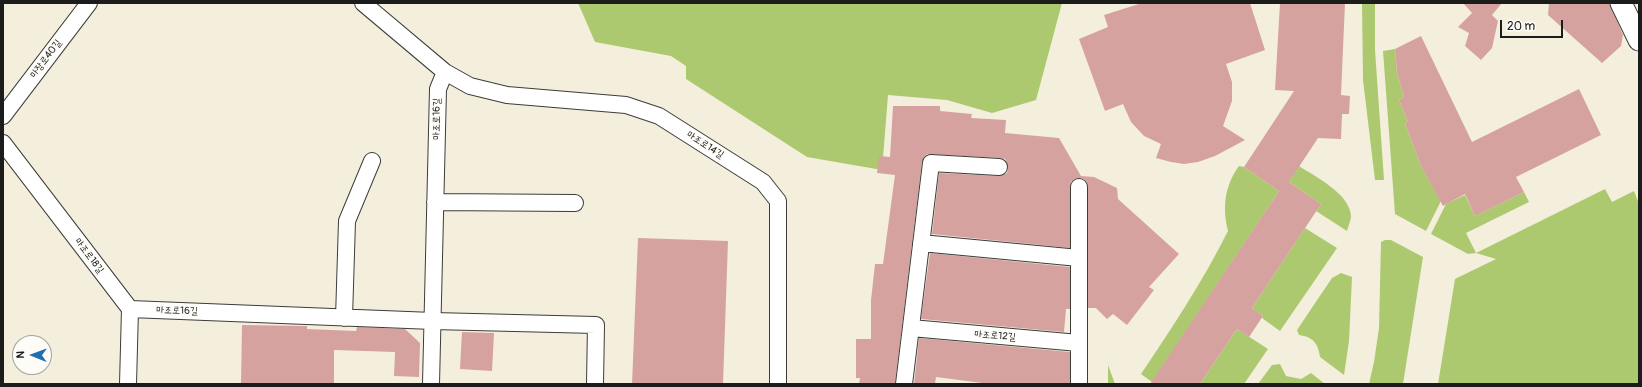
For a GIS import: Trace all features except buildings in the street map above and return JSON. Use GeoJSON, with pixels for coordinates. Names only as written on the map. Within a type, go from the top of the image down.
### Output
{"type":"FeatureCollection","features":[{"type":"Feature","properties":{"kind":"street","name":"마장로40길"},"geometry":{"type":"LineString","coordinates":[[3,116],[89,3]]}},
{"type":"Feature","properties":{"kind":"street"},"geometry":{"type":"LineString","coordinates":[[363,3],[445,72]]}},
{"type":"Feature","properties":{"kind":"street"},"geometry":{"type":"LineString","coordinates":[[1621,3],[1639,40]]}},
{"type":"Feature","properties":{"kind":"street","name":"마조로16길"},"geometry":{"type":"LineString","coordinates":[[431,384],[438,89],[445,72]]}},
{"type":"Feature","properties":{"kind":"street","name":"마조로14길"},"geometry":{"type":"LineString","coordinates":[[445,72],[470,86],[507,95],[626,105],[659,116],[762,182],[778,201],[778,384]]}},
{"type":"Feature","properties":{"kind":"street","name":"마조로18길"},"geometry":{"type":"LineString","coordinates":[[3,143],[130,310]]}},
{"type":"Feature","properties":{"kind":"street"},"geometry":{"type":"LineString","coordinates":[[344,318],[347,221],[372,161]]}},
{"type":"Feature","properties":{"kind":"street"},"geometry":{"type":"LineString","coordinates":[[904,384],[931,163],[999,167]]}},
{"type":"Feature","properties":{"kind":"street"},"geometry":{"type":"LineString","coordinates":[[1079,187],[1079,384]]}},
{"type":"Feature","properties":{"kind":"street"},"geometry":{"type":"LineString","coordinates":[[435,202],[575,203]]}},
{"type":"Feature","properties":{"kind":"street"},"geometry":{"type":"LineString","coordinates":[[921,243],[1079,258]]}},
{"type":"Feature","properties":{"kind":"street"},"geometry":{"type":"LineString","coordinates":[[128,384],[130,310]]}},
{"type":"Feature","properties":{"kind":"street","name":"마조로16길"},"geometry":{"type":"LineString","coordinates":[[130,310],[433,321],[596,325],[595,384]]}},
{"type":"Feature","properties":{"kind":"street","name":"마조로12길"},"geometry":{"type":"LineString","coordinates":[[911,328],[1079,343]]}},
{"type":"Feature","properties":{"kind":"green space"},"geometry":{"type":"Polygon","coordinates":[[[578,3],[1062,3],[1036,100],[992,113],[947,100],[888,95],[882,170],[807,157],[686,79],[686,66],[671,56],[595,42],[578,3]]]}},
{"type":"Feature","properties":{"kind":"green space"},"geometry":{"type":"Polygon","coordinates":[[[1362,3],[1375,3],[1375,50],[1384,180],[1375,180],[1363,80],[1362,3]]]}},
{"type":"Feature","properties":{"kind":"green space"},"geometry":{"type":"Polygon","coordinates":[[[1395,49],[1397,73],[1404,97],[1399,100],[1408,121],[1405,123],[1421,166],[1441,201],[1426,231],[1395,214],[1383,51],[1395,49]]]}},
{"type":"Feature","properties":{"kind":"green space"},"geometry":{"type":"Polygon","coordinates":[[[1239,166],[1244,167],[1279,191],[1152,382],[1141,374],[1198,286],[1228,231],[1225,213],[1226,197],[1234,173],[1239,166]]]}},
{"type":"Feature","properties":{"kind":"green space"},"geometry":{"type":"Polygon","coordinates":[[[1299,166],[1323,181],[1339,193],[1345,200],[1351,216],[1347,231],[1316,211],[1321,204],[1289,182],[1299,166]]]}},
{"type":"Feature","properties":{"kind":"green space"},"geometry":{"type":"Polygon","coordinates":[[[1605,189],[1612,202],[1634,191],[1639,204],[1639,384],[1438,384],[1455,279],[1496,259],[1476,253],[1605,189]]]}},
{"type":"Feature","properties":{"kind":"green space"},"geometry":{"type":"Polygon","coordinates":[[[1524,192],[1529,202],[1466,233],[1476,253],[1468,254],[1431,234],[1446,204],[1465,195],[1475,216],[1524,192]]]}},
{"type":"Feature","properties":{"kind":"green space"},"geometry":{"type":"Polygon","coordinates":[[[1305,228],[1337,248],[1280,331],[1262,318],[1263,316],[1252,308],[1305,228]]]}},
{"type":"Feature","properties":{"kind":"green space"},"geometry":{"type":"Polygon","coordinates":[[[1391,240],[1423,257],[1403,384],[1369,384],[1379,328],[1381,242],[1391,240]]]}},
{"type":"Feature","properties":{"kind":"green space"},"geometry":{"type":"Polygon","coordinates":[[[1341,273],[1352,277],[1349,341],[1344,375],[1320,357],[1316,344],[1308,337],[1299,335],[1297,330],[1332,278],[1341,273]]]}},
{"type":"Feature","properties":{"kind":"green space"},"geometry":{"type":"Polygon","coordinates":[[[1237,329],[1268,349],[1244,384],[1200,384],[1237,329]]]}},
{"type":"Feature","properties":{"kind":"green space"},"geometry":{"type":"Polygon","coordinates":[[[1280,364],[1286,376],[1301,379],[1311,373],[1325,384],[1258,384],[1272,365],[1280,364]]]}},
{"type":"Feature","properties":{"kind":"green space"},"geometry":{"type":"Polygon","coordinates":[[[1108,365],[1115,384],[1108,384],[1108,365]]]}}]}
